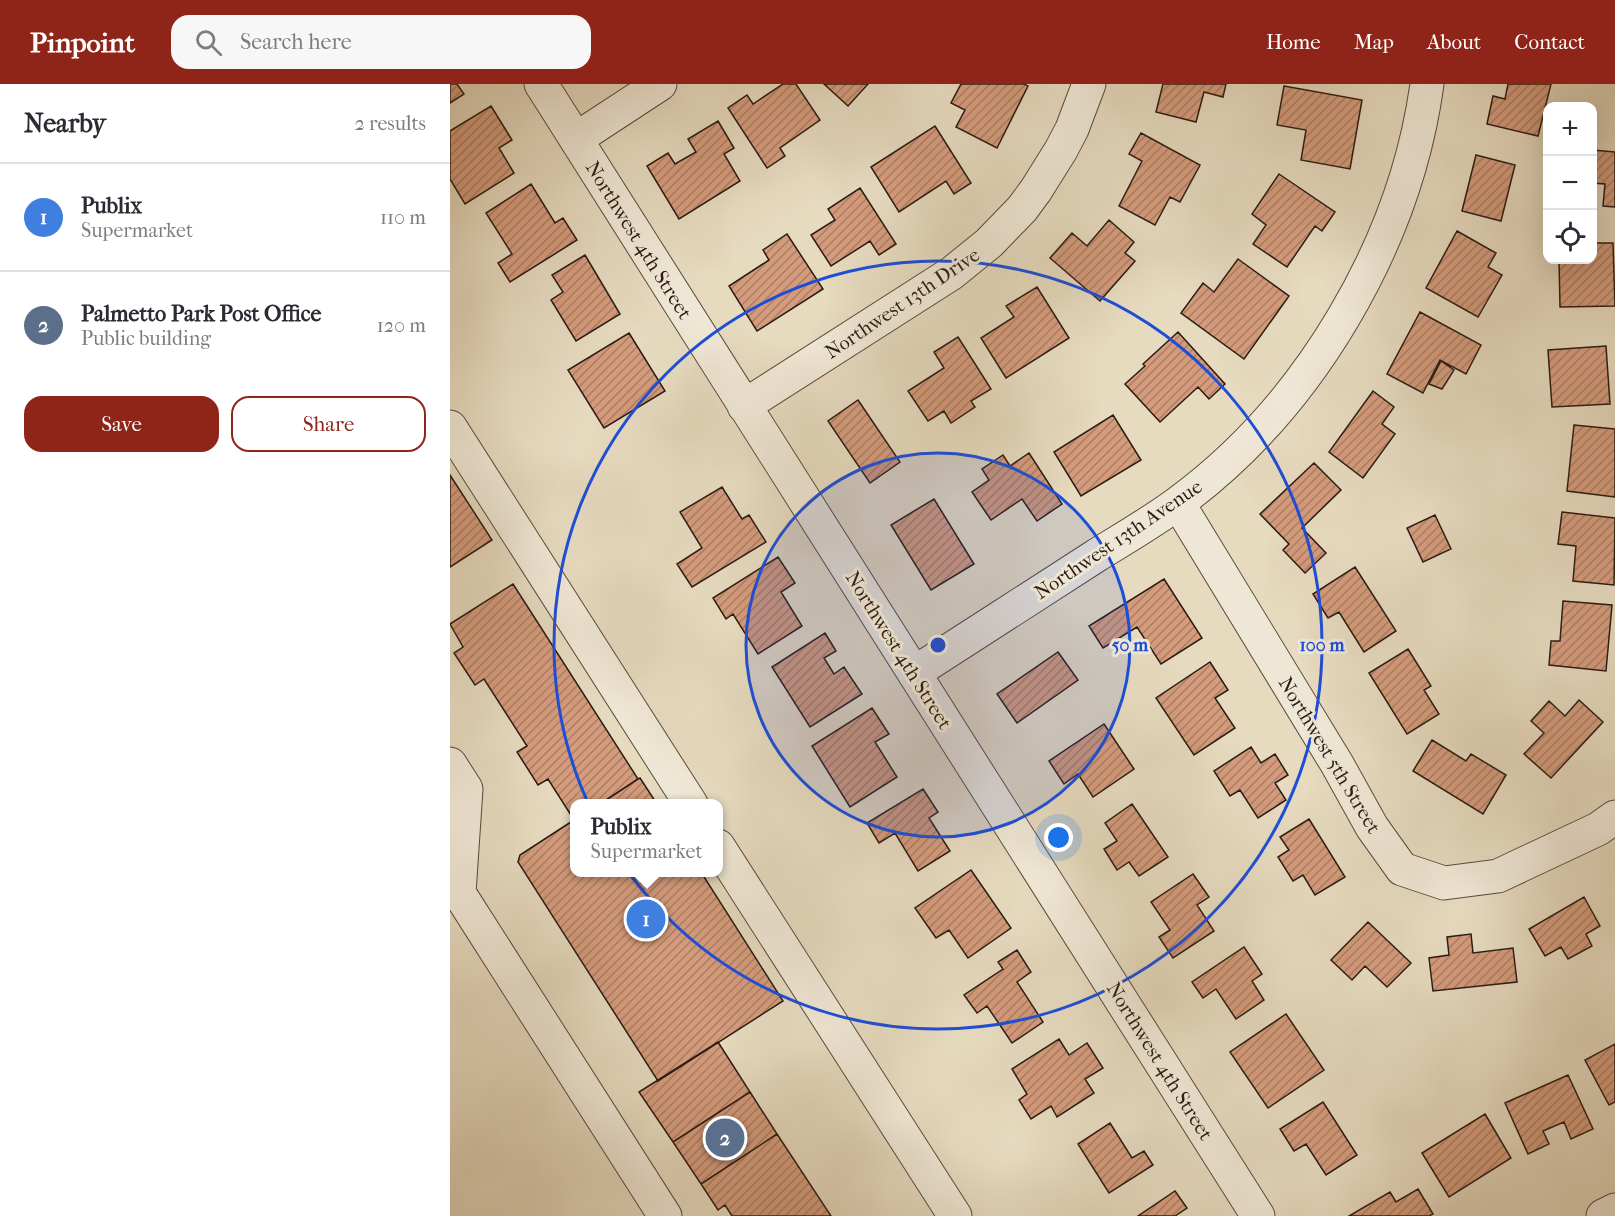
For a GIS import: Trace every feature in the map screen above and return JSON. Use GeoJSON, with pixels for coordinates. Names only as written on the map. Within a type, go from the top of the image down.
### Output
{"type":"FeatureCollection","features":[{"type":"Feature","properties":{"kind":"street","name":"Northwest 4th Street"},"geometry":{"type":"LineString","coordinates":[[541,84],[1258,1216]]}},
{"type":"Feature","properties":{"kind":"street"},"geometry":{"type":"LineString","coordinates":[[576,139],[660,84]]}},
{"type":"Feature","properties":{"kind":"street","name":"Northwest 13th Drive"},"geometry":{"type":"LineString","coordinates":[[744,406],[952,273],[989,243],[1022,209],[1055,160],[1072,129],[1089,84]]}},
{"type":"Feature","properties":{"kind":"street","name":"Northwest 13th Avenue"},"geometry":{"type":"LineString","coordinates":[[914,673],[1178,503],[1243,447],[1285,401],[1318,358],[1347,311],[1362,284],[1397,206],[1413,153],[1427,84]]}},
{"type":"Feature","properties":{"kind":"street"},"geometry":{"type":"LineString","coordinates":[[450,427],[688,799]]}},
{"type":"Feature","properties":{"kind":"street","name":"Northwest 5th Street"},"geometry":{"type":"LineString","coordinates":[[1178,503],[1337,764],[1371,827],[1402,869],[1444,883],[1498,876],[1598,829],[1615,817]]}},
{"type":"Feature","properties":{"kind":"street"},"geometry":{"type":"LineString","coordinates":[[450,764],[466,789],[459,893],[665,1216]]}},
{"type":"Feature","properties":{"kind":"street"},"geometry":{"type":"LineString","coordinates":[[723,854],[955,1216]]}},
{"type":"Feature","properties":{"kind":"street"},"geometry":{"type":"LineString","coordinates":[[1603,1216],[1615,1210]]}},
{"type":"Feature","properties":{"kind":"building"},"geometry":{"type":"Polygon","coordinates":[[[450,84],[457,84],[464,94],[450,103],[450,84]]]}},
{"type":"Feature","properties":{"kind":"building"},"geometry":{"type":"Polygon","coordinates":[[[783,84],[796,84],[820,120],[780,148],[785,156],[767,168],[728,108],[747,95],[753,104],[783,84]]]}},
{"type":"Feature","properties":{"kind":"building"},"geometry":{"type":"Polygon","coordinates":[[[824,84],[868,84],[848,106],[824,84]]]}},
{"type":"Feature","properties":{"kind":"building"},"geometry":{"type":"Polygon","coordinates":[[[961,84],[1024,84],[1028,86],[997,148],[956,127],[965,110],[951,103],[961,84]]]}},
{"type":"Feature","properties":{"kind":"building"},"geometry":{"type":"Polygon","coordinates":[[[1163,84],[1226,84],[1223,97],[1204,92],[1196,122],[1156,112],[1163,84]]]}},
{"type":"Feature","properties":{"kind":"building"},"geometry":{"type":"Polygon","coordinates":[[[1508,84],[1551,84],[1546,102],[1543,102],[1543,116],[1538,136],[1487,124],[1493,96],[1505,99],[1508,84]]]}},
{"type":"Feature","properties":{"kind":"building"},"geometry":{"type":"Polygon","coordinates":[[[1284,86],[1362,100],[1350,169],[1301,160],[1306,130],[1277,125],[1284,86]]]}},
{"type":"Feature","properties":{"kind":"building"},"geometry":{"type":"Polygon","coordinates":[[[491,106],[512,140],[499,148],[514,173],[465,204],[450,179],[450,131],[491,106]]]}},
{"type":"Feature","properties":{"kind":"building"},"geometry":{"type":"Polygon","coordinates":[[[718,121],[734,148],[724,154],[740,181],[679,219],[647,166],[668,153],[675,164],[696,152],[688,139],[718,121]]]}},
{"type":"Feature","properties":{"kind":"building"},"geometry":{"type":"Polygon","coordinates":[[[935,126],[971,183],[954,194],[946,181],[899,212],[871,167],[935,126]]]}},
{"type":"Feature","properties":{"kind":"building"},"geometry":{"type":"Polygon","coordinates":[[[1141,133],[1200,165],[1180,202],[1170,197],[1155,225],[1119,206],[1142,161],[1129,154],[1141,133]]]}},
{"type":"Feature","properties":{"kind":"building"},"geometry":{"type":"Polygon","coordinates":[[[1597,150],[1615,152],[1615,207],[1603,206],[1605,184],[1597,183],[1597,150]]]}},
{"type":"Feature","properties":{"kind":"building"},"geometry":{"type":"Polygon","coordinates":[[[1476,155],[1515,165],[1501,221],[1462,211],[1476,155]]]}},
{"type":"Feature","properties":{"kind":"building"},"geometry":{"type":"Polygon","coordinates":[[[1279,174],[1335,212],[1322,231],[1315,226],[1287,267],[1253,244],[1266,225],[1252,214],[1279,174]]]}},
{"type":"Feature","properties":{"kind":"building"},"geometry":{"type":"Polygon","coordinates":[[[531,184],[555,223],[563,218],[577,240],[510,282],[498,263],[512,254],[486,213],[531,184]]]}},
{"type":"Feature","properties":{"kind":"building"},"geometry":{"type":"Polygon","coordinates":[[[860,188],[896,244],[879,255],[870,241],[831,266],[811,235],[835,220],[828,209],[860,188]]]}},
{"type":"Feature","properties":{"kind":"building"},"geometry":{"type":"Polygon","coordinates":[[[1109,220],[1134,242],[1125,253],[1135,261],[1100,301],[1050,258],[1072,233],[1087,246],[1109,220]]]}},
{"type":"Feature","properties":{"kind":"building"},"geometry":{"type":"Polygon","coordinates":[[[1457,231],[1496,253],[1488,267],[1502,275],[1478,317],[1426,288],[1457,231]]]}},
{"type":"Feature","properties":{"kind":"building"},"geometry":{"type":"Polygon","coordinates":[[[787,234],[823,289],[757,331],[729,286],[769,260],[763,250],[787,234]]]}},
{"type":"Feature","properties":{"kind":"building"},"geometry":{"type":"Polygon","coordinates":[[[1597,243],[1613,243],[1615,306],[1560,307],[1559,264],[1597,264],[1597,243]]]}},
{"type":"Feature","properties":{"kind":"building"},"geometry":{"type":"Polygon","coordinates":[[[585,255],[620,314],[576,341],[551,300],[563,292],[552,275],[585,255]]]}},
{"type":"Feature","properties":{"kind":"building"},"geometry":{"type":"Polygon","coordinates":[[[1238,259],[1289,296],[1244,359],[1181,313],[1203,283],[1214,292],[1238,259]]]}},
{"type":"Feature","properties":{"kind":"building"},"geometry":{"type":"Polygon","coordinates":[[[1037,287],[1069,338],[1006,378],[981,338],[1014,317],[1006,306],[1037,287]]]}},
{"type":"Feature","properties":{"kind":"building"},"geometry":{"type":"Polygon","coordinates":[[[1420,312],[1481,345],[1466,374],[1440,360],[1423,393],[1387,374],[1420,312]]]}},
{"type":"Feature","properties":{"kind":"building"},"geometry":{"type":"Polygon","coordinates":[[[1178,332],[1225,384],[1209,399],[1198,387],[1160,422],[1125,384],[1178,332]]]}},
{"type":"Feature","properties":{"kind":"building"},"geometry":{"type":"Polygon","coordinates":[[[629,333],[665,391],[604,428],[568,370],[629,333]]]}},
{"type":"Feature","properties":{"kind":"building"},"geometry":{"type":"Polygon","coordinates":[[[958,337],[991,389],[971,401],[975,407],[951,423],[944,411],[928,421],[908,391],[944,368],[934,352],[958,337]]]}},
{"type":"Feature","properties":{"kind":"building"},"geometry":{"type":"Polygon","coordinates":[[[1606,346],[1610,404],[1552,407],[1548,350],[1606,346]]]}},
{"type":"Feature","properties":{"kind":"building"},"geometry":{"type":"Polygon","coordinates":[[[1441,361],[1454,370],[1442,389],[1429,384],[1441,361]]]}},
{"type":"Feature","properties":{"kind":"building"},"geometry":{"type":"Polygon","coordinates":[[[1373,391],[1394,407],[1382,424],[1395,434],[1363,478],[1329,452],[1373,391]]]}},
{"type":"Feature","properties":{"kind":"building"},"geometry":{"type":"Polygon","coordinates":[[[858,400],[900,462],[870,483],[828,421],[858,400]]]}},
{"type":"Feature","properties":{"kind":"building"},"geometry":{"type":"Polygon","coordinates":[[[1113,415],[1141,460],[1081,496],[1054,452],[1113,415]]]}},
{"type":"Feature","properties":{"kind":"building"},"geometry":{"type":"Polygon","coordinates":[[[1574,425],[1615,429],[1615,497],[1567,491],[1574,425]]]}},
{"type":"Feature","properties":{"kind":"building"},"geometry":{"type":"Polygon","coordinates":[[[1029,453],[1062,504],[1037,521],[1022,499],[991,520],[972,492],[989,480],[982,469],[1003,455],[1010,466],[1029,453]]]}},
{"type":"Feature","properties":{"kind":"building"},"geometry":{"type":"Polygon","coordinates":[[[1314,463],[1341,490],[1302,528],[1326,553],[1305,573],[1283,550],[1289,544],[1260,514],[1314,463]]]}},
{"type":"Feature","properties":{"kind":"building"},"geometry":{"type":"Polygon","coordinates":[[[450,475],[492,540],[450,567],[450,475]]]}},
{"type":"Feature","properties":{"kind":"building"},"geometry":{"type":"Polygon","coordinates":[[[722,487],[742,519],[749,515],[766,542],[692,587],[677,564],[702,548],[680,512],[722,487]]]}},
{"type":"Feature","properties":{"kind":"building"},"geometry":{"type":"Polygon","coordinates":[[[934,499],[974,564],[931,590],[891,525],[934,499]]]}},
{"type":"Feature","properties":{"kind":"building"},"geometry":{"type":"Polygon","coordinates":[[[1562,512],[1615,518],[1614,585],[1573,581],[1576,546],[1558,544],[1562,512]]]}},
{"type":"Feature","properties":{"kind":"building"},"geometry":{"type":"Polygon","coordinates":[[[1435,515],[1451,549],[1423,562],[1407,528],[1435,515]]]}},
{"type":"Feature","properties":{"kind":"building"},"geometry":{"type":"Polygon","coordinates":[[[778,557],[795,583],[781,592],[802,626],[758,654],[733,614],[726,619],[713,598],[778,557]]]}},
{"type":"Feature","properties":{"kind":"building"},"geometry":{"type":"Polygon","coordinates":[[[1355,567],[1396,631],[1364,652],[1339,612],[1328,618],[1313,594],[1355,567]]]}},
{"type":"Feature","properties":{"kind":"building"},"geometry":{"type":"Polygon","coordinates":[[[1164,579],[1202,638],[1161,664],[1137,627],[1103,648],[1089,626],[1164,579]]]}},
{"type":"Feature","properties":{"kind":"building"},"geometry":{"type":"Polygon","coordinates":[[[513,584],[638,779],[608,799],[570,799],[570,814],[548,779],[538,785],[517,752],[527,746],[484,679],[475,685],[454,653],[463,647],[450,624],[513,584]]]}},
{"type":"Feature","properties":{"kind":"building"},"geometry":{"type":"Polygon","coordinates":[[[1563,601],[1612,605],[1606,671],[1549,665],[1551,641],[1560,641],[1563,601]]]}},
{"type":"Feature","properties":{"kind":"building"},"geometry":{"type":"Polygon","coordinates":[[[825,633],[836,651],[824,658],[834,674],[844,667],[862,694],[810,727],[772,667],[825,633]]]}},
{"type":"Feature","properties":{"kind":"building"},"geometry":{"type":"Polygon","coordinates":[[[1408,649],[1431,686],[1424,690],[1439,714],[1407,734],[1369,673],[1408,649]]]}},
{"type":"Feature","properties":{"kind":"building"},"geometry":{"type":"Polygon","coordinates":[[[1058,652],[1078,680],[1017,723],[997,694],[1058,652]]]}},
{"type":"Feature","properties":{"kind":"building"},"geometry":{"type":"Polygon","coordinates":[[[1210,662],[1228,690],[1215,698],[1235,728],[1194,755],[1156,698],[1210,662]]]}},
{"type":"Feature","properties":{"kind":"building"},"geometry":{"type":"Polygon","coordinates":[[[1579,700],[1603,722],[1551,778],[1524,754],[1544,733],[1531,721],[1549,701],[1565,716],[1579,700]]]}},
{"type":"Feature","properties":{"kind":"building"},"geometry":{"type":"Polygon","coordinates":[[[872,708],[889,734],[875,742],[897,777],[850,807],[812,746],[872,708]]]}},
{"type":"Feature","properties":{"kind":"building"},"geometry":{"type":"Polygon","coordinates":[[[1104,724],[1134,769],[1093,797],[1078,774],[1064,784],[1049,761],[1104,724]]]}},
{"type":"Feature","properties":{"kind":"building"},"geometry":{"type":"Polygon","coordinates":[[[1432,740],[1466,761],[1471,754],[1506,775],[1483,814],[1413,771],[1432,740]]]}},
{"type":"Feature","properties":{"kind":"building"},"geometry":{"type":"Polygon","coordinates":[[[1251,747],[1261,763],[1275,754],[1288,775],[1275,783],[1286,800],[1258,818],[1240,790],[1230,796],[1214,771],[1251,747]]]}},
{"type":"Feature","properties":{"kind":"building"},"geometry":{"type":"Polygon","coordinates":[[[640,778],[654,799],[608,799],[640,778]]]}},
{"type":"Feature","properties":{"kind":"building"},"geometry":{"type":"Polygon","coordinates":[[[923,789],[938,812],[929,818],[950,851],[918,871],[895,833],[879,843],[867,823],[923,789]]]}},
{"type":"Feature","properties":{"kind":"building"},"geometry":{"type":"Polygon","coordinates":[[[1132,804],[1168,857],[1139,876],[1129,862],[1117,870],[1104,849],[1117,841],[1105,823],[1132,804]]]}},
{"type":"Feature","properties":{"kind":"building"},"geometry":{"type":"Polygon","coordinates":[[[1309,819],[1345,877],[1315,895],[1303,875],[1293,881],[1278,857],[1289,850],[1280,837],[1309,819]]]}},
{"type":"Feature","properties":{"kind":"building"},"geometry":{"type":"Polygon","coordinates":[[[570,823],[570,877],[704,877],[783,1001],[658,1081],[518,862],[520,855],[570,823]]]}},
{"type":"Feature","properties":{"kind":"building"},"geometry":{"type":"Polygon","coordinates":[[[971,870],[1011,928],[968,958],[949,930],[936,938],[915,908],[971,870]]]}},
{"type":"Feature","properties":{"kind":"building"},"geometry":{"type":"Polygon","coordinates":[[[1193,874],[1209,897],[1197,905],[1214,931],[1173,958],[1159,937],[1170,930],[1151,902],[1193,874]]]}},
{"type":"Feature","properties":{"kind":"building"},"geometry":{"type":"Polygon","coordinates":[[[1584,897],[1600,926],[1586,934],[1592,946],[1568,959],[1561,947],[1545,956],[1529,929],[1584,897]]]}},
{"type":"Feature","properties":{"kind":"building"},"geometry":{"type":"Polygon","coordinates":[[[1368,922],[1411,963],[1387,987],[1365,966],[1352,980],[1331,960],[1368,922]]]}},
{"type":"Feature","properties":{"kind":"building"},"geometry":{"type":"Polygon","coordinates":[[[1471,934],[1473,953],[1513,948],[1517,982],[1433,991],[1429,958],[1449,955],[1447,937],[1471,934]]]}},
{"type":"Feature","properties":{"kind":"building"},"geometry":{"type":"Polygon","coordinates":[[[1244,947],[1262,974],[1252,981],[1264,1000],[1236,1019],[1216,989],[1203,998],[1192,982],[1244,947]]]}},
{"type":"Feature","properties":{"kind":"building"},"geometry":{"type":"Polygon","coordinates":[[[1017,950],[1031,972],[1017,982],[1043,1022],[1012,1043],[987,1006],[977,1013],[964,995],[1003,969],[998,962],[1017,950]]]}},
{"type":"Feature","properties":{"kind":"building"},"geometry":{"type":"Polygon","coordinates":[[[1286,1014],[1324,1070],[1268,1108],[1230,1052],[1286,1014]]]}},
{"type":"Feature","properties":{"kind":"building"},"geometry":{"type":"Polygon","coordinates":[[[1059,1039],[1069,1055],[1087,1043],[1103,1068],[1085,1079],[1094,1093],[1057,1117],[1051,1106],[1031,1119],[1019,1100],[1027,1094],[1012,1069],[1059,1039]]]}},
{"type":"Feature","properties":{"kind":"building"},"geometry":{"type":"Polygon","coordinates":[[[718,1042],[750,1092],[673,1142],[639,1092],[718,1042]]]}},
{"type":"Feature","properties":{"kind":"building"},"geometry":{"type":"Polygon","coordinates":[[[1615,1044],[1615,1102],[1609,1105],[1585,1060],[1615,1044]]]}},
{"type":"Feature","properties":{"kind":"building"},"geometry":{"type":"Polygon","coordinates":[[[1568,1075],[1593,1129],[1571,1139],[1564,1122],[1543,1131],[1549,1144],[1528,1154],[1505,1103],[1568,1075]]]}},
{"type":"Feature","properties":{"kind":"building"},"geometry":{"type":"Polygon","coordinates":[[[750,1092],[777,1134],[701,1184],[673,1142],[750,1092]]]}},
{"type":"Feature","properties":{"kind":"building"},"geometry":{"type":"Polygon","coordinates":[[[1323,1102],[1357,1155],[1326,1175],[1306,1144],[1294,1151],[1280,1129],[1323,1102]]]}},
{"type":"Feature","properties":{"kind":"building"},"geometry":{"type":"Polygon","coordinates":[[[1485,1114],[1511,1158],[1449,1197],[1422,1153],[1485,1114]]]}},
{"type":"Feature","properties":{"kind":"building"},"geometry":{"type":"Polygon","coordinates":[[[1110,1123],[1132,1158],[1144,1151],[1153,1165],[1109,1193],[1078,1144],[1110,1123]]]}},
{"type":"Feature","properties":{"kind":"building"},"geometry":{"type":"Polygon","coordinates":[[[777,1134],[831,1216],[732,1216],[725,1205],[718,1210],[701,1184],[777,1134]]]}},
{"type":"Feature","properties":{"kind":"building"},"geometry":{"type":"Polygon","coordinates":[[[1418,1189],[1433,1214],[1429,1216],[1349,1216],[1390,1192],[1396,1202],[1418,1189]]]}},
{"type":"Feature","properties":{"kind":"building"},"geometry":{"type":"Polygon","coordinates":[[[1175,1191],[1187,1208],[1175,1216],[1138,1216],[1175,1191]]]}},
{"type":"Feature","properties":{"kind":"place","name":"Publix"},"geometry":{"type":"Point","coordinates":[646,919]}},
{"type":"Feature","properties":{"kind":"place","name":"Palmetto Park Post Office"},"geometry":{"type":"Point","coordinates":[725,1138]}}]}
